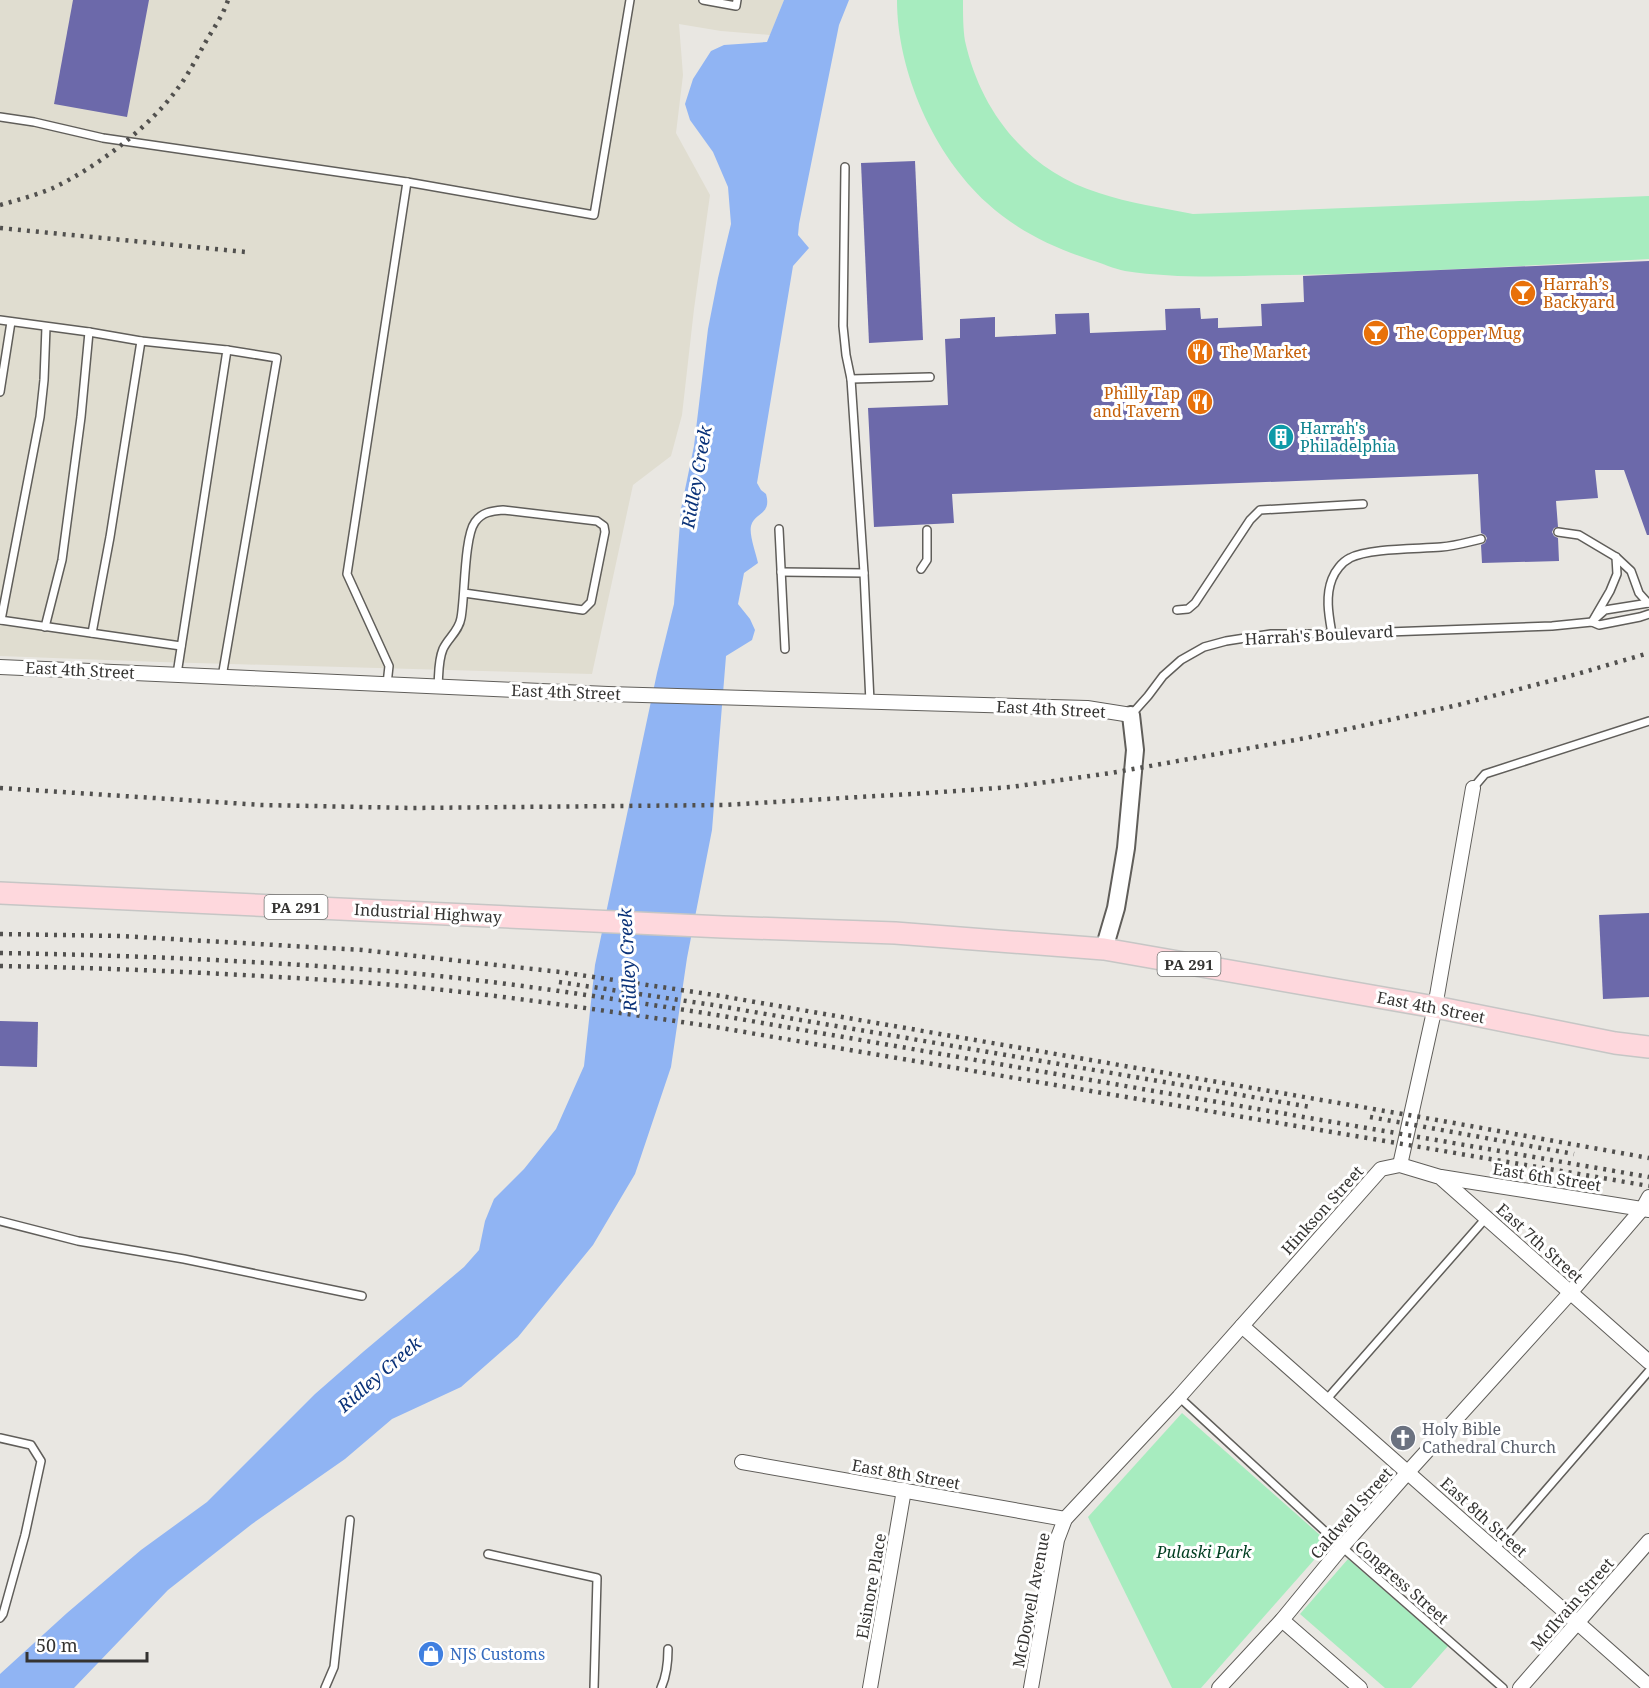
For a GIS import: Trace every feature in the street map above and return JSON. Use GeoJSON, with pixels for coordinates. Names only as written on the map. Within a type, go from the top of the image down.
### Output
{"type":"FeatureCollection","features":[{"type":"Feature","properties":{"kind":"main road","name":"Industrial Highway"},"geometry":{"type":"LineString","coordinates":[[0,893],[639,922]]}},
{"type":"Feature","properties":{"kind":"main road","name":"East 4th Street"},"geometry":{"type":"LineString","coordinates":[[639,922],[895,933],[1104,949],[1435,1007],[1616,1043],[1649,1047]]}},
{"type":"Feature","properties":{"kind":"street","name":"East 4th Street"},"geometry":{"type":"LineString","coordinates":[[0,667],[771,700],[1087,708],[1131,715]]}},
{"type":"Feature","properties":{"kind":"street"},"geometry":{"type":"LineString","coordinates":[[1104,949],[1116,908],[1126,848],[1135,750],[1131,715]]}},
{"type":"Feature","properties":{"kind":"street"},"geometry":{"type":"LineString","coordinates":[[1400,1165],[1435,1007],[1473,788]]}},
{"type":"Feature","properties":{"kind":"street","name":"East 7th Street"},"geometry":{"type":"LineString","coordinates":[[1400,1165],[1440,1177],[1649,1362]]}},
{"type":"Feature","properties":{"kind":"street","name":"Hinkson Street"},"geometry":{"type":"LineString","coordinates":[[1065,1519],[1179,1397],[1380,1169],[1400,1165]]}},
{"type":"Feature","properties":{"kind":"street","name":"East 6th Street"},"geometry":{"type":"LineString","coordinates":[[1440,1177],[1647,1205]]}},
{"type":"Feature","properties":{"kind":"street","name":"Caldwell Street"},"geometry":{"type":"LineString","coordinates":[[1219,1688],[1282,1620],[1342,1547],[1647,1205]]}},
{"type":"Feature","properties":{"kind":"street","name":"East 8th Street"},"geometry":{"type":"LineString","coordinates":[[1242,1326],[1649,1686]]}},
{"type":"Feature","properties":{"kind":"street","name":"East 8th Street"},"geometry":{"type":"LineString","coordinates":[[742,1462],[1065,1519]]}},
{"type":"Feature","properties":{"kind":"street","name":"Elsinore Place"},"geometry":{"type":"LineString","coordinates":[[870,1688],[904,1490]]}},
{"type":"Feature","properties":{"kind":"street","name":"McDowell Avenue"},"geometry":{"type":"LineString","coordinates":[[1031,1688],[1057,1540],[1065,1519]]}},
{"type":"Feature","properties":{"kind":"street","name":"McIlvain Street"},"geometry":{"type":"LineString","coordinates":[[1520,1688],[1649,1541]]}},
{"type":"Feature","properties":{"kind":"street"},"geometry":{"type":"LineString","coordinates":[[1282,1620],[1360,1688]]}},
{"type":"Feature","properties":{"kind":"lane"},"geometry":{"type":"LineString","coordinates":[[0,117],[34,122],[103,138],[407,182],[594,215],[630,0]]}},
{"type":"Feature","properties":{"kind":"lane"},"geometry":{"type":"LineString","coordinates":[[703,0],[736,6],[737,0]]}},
{"type":"Feature","properties":{"kind":"lane"},"geometry":{"type":"LineString","coordinates":[[845,166],[843,327],[851,379],[870,702]]}},
{"type":"Feature","properties":{"kind":"lane"},"geometry":{"type":"LineString","coordinates":[[387,684],[389,666],[347,574],[407,182]]}},
{"type":"Feature","properties":{"kind":"lane"},"geometry":{"type":"LineString","coordinates":[[0,320],[278,358],[222,677]]}},
{"type":"Feature","properties":{"kind":"lane"},"geometry":{"type":"LineString","coordinates":[[0,392],[11,322]]}},
{"type":"Feature","properties":{"kind":"lane"},"geometry":{"type":"LineString","coordinates":[[46,327],[40,417],[1,620],[181,646]]}},
{"type":"Feature","properties":{"kind":"lane"},"geometry":{"type":"LineString","coordinates":[[45,627],[62,560],[81,417],[89,332]]}},
{"type":"Feature","properties":{"kind":"lane"},"geometry":{"type":"LineString","coordinates":[[92,633],[110,537],[141,341]]}},
{"type":"Feature","properties":{"kind":"lane"},"geometry":{"type":"LineString","coordinates":[[177,674],[227,350]]}},
{"type":"Feature","properties":{"kind":"lane"},"geometry":{"type":"LineString","coordinates":[[851,379],[930,377]]}},
{"type":"Feature","properties":{"kind":"lane"},"geometry":{"type":"LineString","coordinates":[[1177,610],[1188,609],[1195,603],[1250,520],[1260,510],[1363,504]]}},
{"type":"Feature","properties":{"kind":"lane"},"geometry":{"type":"LineString","coordinates":[[438,686],[440,659],[444,647],[461,619],[471,529],[475,522],[489,511],[503,510],[597,521],[604,526],[605,532],[591,602],[583,610],[464,593]]}},
{"type":"Feature","properties":{"kind":"lane"},"geometry":{"type":"LineString","coordinates":[[779,529],[785,649]]}},
{"type":"Feature","properties":{"kind":"lane"},"geometry":{"type":"LineString","coordinates":[[921,569],[927,560],[927,530]]}},
{"type":"Feature","properties":{"kind":"lane"},"geometry":{"type":"LineString","coordinates":[[1558,532],[1579,535],[1616,557],[1631,571],[1639,593],[1649,603]]}},
{"type":"Feature","properties":{"kind":"lane"},"geometry":{"type":"LineString","coordinates":[[1332,634],[1328,608],[1329,590],[1333,577],[1348,559],[1366,553],[1449,546],[1481,539]]}},
{"type":"Feature","properties":{"kind":"lane"},"geometry":{"type":"LineString","coordinates":[[1592,622],[1617,574],[1616,557]]}},
{"type":"Feature","properties":{"kind":"lane"},"geometry":{"type":"LineString","coordinates":[[781,572],[864,573]]}},
{"type":"Feature","properties":{"kind":"lane","name":"Harrah's Boulevard"},"geometry":{"type":"LineString","coordinates":[[1592,622],[1605,610],[1649,603]]}},
{"type":"Feature","properties":{"kind":"lane","name":"Harrah's Boulevard"},"geometry":{"type":"LineString","coordinates":[[1131,715],[1163,676],[1181,660],[1204,647],[1226,641],[1271,634],[1552,626],[1592,622],[1599,626],[1649,614]]}},
{"type":"Feature","properties":{"kind":"lane"},"geometry":{"type":"LineString","coordinates":[[1473,788],[1485,774],[1649,721]]}},
{"type":"Feature","properties":{"kind":"lane"},"geometry":{"type":"LineString","coordinates":[[1326,1400],[1486,1218]]}},
{"type":"Feature","properties":{"kind":"lane"},"geometry":{"type":"LineString","coordinates":[[0,1221],[78,1241],[184,1259],[362,1296]]}},
{"type":"Feature","properties":{"kind":"lane"},"geometry":{"type":"LineString","coordinates":[[1495,1549],[1649,1371]]}},
{"type":"Feature","properties":{"kind":"lane","name":"Congress Street"},"geometry":{"type":"LineString","coordinates":[[1179,1397],[1342,1547],[1503,1688]]}},
{"type":"Feature","properties":{"kind":"lane"},"geometry":{"type":"LineString","coordinates":[[0,1438],[31,1445],[41,1461],[25,1535],[0,1618]]}},
{"type":"Feature","properties":{"kind":"lane"},"geometry":{"type":"LineString","coordinates":[[326,1688],[334,1667],[350,1520]]}},
{"type":"Feature","properties":{"kind":"lane"},"geometry":{"type":"LineString","coordinates":[[488,1554],[597,1578],[594,1688]]}},
{"type":"Feature","properties":{"kind":"lane"},"geometry":{"type":"LineString","coordinates":[[661,1688],[667,1672],[668,1649]]}},
{"type":"Feature","properties":{"kind":"shaded area"},"geometry":{"type":"Polygon","coordinates":[[[0,0],[784,0],[770,35],[721,31],[679,24],[683,75],[676,133],[710,195],[682,415],[671,456],[633,485],[592,674],[0,656],[0,0]]]}},
{"type":"Feature","properties":{"kind":"green space"},"geometry":{"type":"Polygon","coordinates":[[[897,0],[963,0],[964,36],[972,67],[996,115],[1011,136],[1050,170],[1099,193],[1193,214],[1649,196],[1649,259],[1378,272],[1229,276],[1155,274],[1125,271],[1112,267],[1063,250],[1023,230],[998,213],[968,183],[935,137],[922,110],[904,55],[897,0]]]}},
{"type":"Feature","properties":{"kind":"green space","name":"Pulaski Park"},"geometry":{"type":"Polygon","coordinates":[[[1182,1413],[1329,1543],[1201,1688],[1172,1688],[1088,1517],[1182,1413]]]}},
{"type":"Feature","properties":{"kind":"green space"},"geometry":{"type":"Polygon","coordinates":[[[1348,1559],[1448,1646],[1411,1688],[1385,1688],[1300,1614],[1348,1559]]]}},
{"type":"Feature","properties":{"kind":"water","name":"Ridley Creek"},"geometry":{"type":"Polygon","coordinates":[[[784,0],[849,0],[839,25],[799,224],[798,235],[809,248],[793,266],[757,483],[766,494],[767,501],[765,510],[751,526],[758,563],[744,573],[738,604],[750,619],[755,630],[752,640],[726,656],[712,830],[687,958],[671,1067],[635,1174],[593,1245],[518,1337],[461,1387],[392,1419],[345,1459],[252,1524],[168,1590],[74,1688],[0,1688],[0,1674],[67,1613],[141,1550],[207,1502],[315,1394],[464,1267],[479,1250],[485,1221],[494,1199],[524,1169],[556,1129],[584,1066],[595,965],[657,673],[674,604],[681,509],[694,446],[708,329],[731,224],[728,187],[713,152],[690,120],[685,104],[693,79],[711,51],[724,45],[767,42],[784,0]]]}},
{"type":"Feature","properties":{"kind":"building"},"geometry":{"type":"Polygon","coordinates":[[[73,0],[149,0],[127,117],[54,104],[73,0]]]}},
{"type":"Feature","properties":{"kind":"building"},"geometry":{"type":"Polygon","coordinates":[[[915,161],[923,340],[869,343],[861,163],[915,161]]]}},
{"type":"Feature","properties":{"kind":"building","name":"Harrah's Philadelphia"},"geometry":{"type":"Polygon","coordinates":[[[1649,261],[1649,535],[1647,535],[1624,470],[1595,470],[1598,498],[1556,501],[1558,527],[1552,532],[1558,538],[1559,561],[1482,563],[1481,545],[1487,538],[1481,533],[1478,474],[952,494],[954,523],[874,527],[868,408],[948,405],[945,339],[960,338],[960,319],[995,317],[995,337],[1056,334],[1055,314],[1089,313],[1090,333],[1166,330],[1165,309],[1200,308],[1201,319],[1218,318],[1218,328],[1262,326],[1261,304],[1304,302],[1303,276],[1649,261]]]}},
{"type":"Feature","properties":{"kind":"building"},"geometry":{"type":"Polygon","coordinates":[[[1649,913],[1649,997],[1603,999],[1599,915],[1649,913]]]}},
{"type":"Feature","properties":{"kind":"building"},"geometry":{"type":"Polygon","coordinates":[[[0,1021],[38,1022],[37,1067],[0,1066],[0,1021]]]}},
{"type":"Feature","properties":{"kind":"railway"},"geometry":{"type":"LineString","coordinates":[[0,205],[47,191],[70,179],[104,158],[137,132],[182,83],[228,0]]}},
{"type":"Feature","properties":{"kind":"railway"},"geometry":{"type":"LineString","coordinates":[[0,228],[246,252]]}},
{"type":"Feature","properties":{"kind":"railway"},"geometry":{"type":"LineString","coordinates":[[0,788],[262,805],[412,808],[723,805],[1011,787],[1111,773],[1306,738],[1458,705],[1649,653]]}},
{"type":"Feature","properties":{"kind":"railway"},"geometry":{"type":"LineString","coordinates":[[0,934],[120,936],[362,950],[560,972],[715,995],[1649,1158]]}},
{"type":"Feature","properties":{"kind":"railway"},"geometry":{"type":"LineString","coordinates":[[0,953],[180,958],[314,966],[403,972],[535,988],[711,1014],[1649,1177]]}},
{"type":"Feature","properties":{"kind":"railway"},"geometry":{"type":"LineString","coordinates":[[0,966],[269,976],[446,990],[534,1001],[709,1026],[1649,1186]]}},
{"type":"Feature","properties":{"kind":"railway"},"geometry":{"type":"LineString","coordinates":[[559,982],[713,1005],[1311,1107]]}},
{"type":"Feature","properties":{"kind":"railway"},"geometry":{"type":"LineString","coordinates":[[1370,1117],[1574,1154]]}},
{"type":"Feature","properties":{"kind":"place","name":"Harrah’s Backyard"},"geometry":{"type":"Point","coordinates":[1523,293]}},
{"type":"Feature","properties":{"kind":"place","name":"The Copper Mug"},"geometry":{"type":"Point","coordinates":[1376,333]}},
{"type":"Feature","properties":{"kind":"place","name":"The Market"},"geometry":{"type":"Point","coordinates":[1200,352]}},
{"type":"Feature","properties":{"kind":"place","name":"Philly Tap and Tavern"},"geometry":{"type":"Point","coordinates":[1200,402]}},
{"type":"Feature","properties":{"kind":"place","name":"Harrah's Philadelphia"},"geometry":{"type":"Point","coordinates":[1281,437]}},
{"type":"Feature","properties":{"kind":"place","name":"Holy Bible Cathedral Church"},"geometry":{"type":"Point","coordinates":[1403,1438]}},
{"type":"Feature","properties":{"kind":"place","name":"NJS Customs"},"geometry":{"type":"Point","coordinates":[431,1654]}}]}
